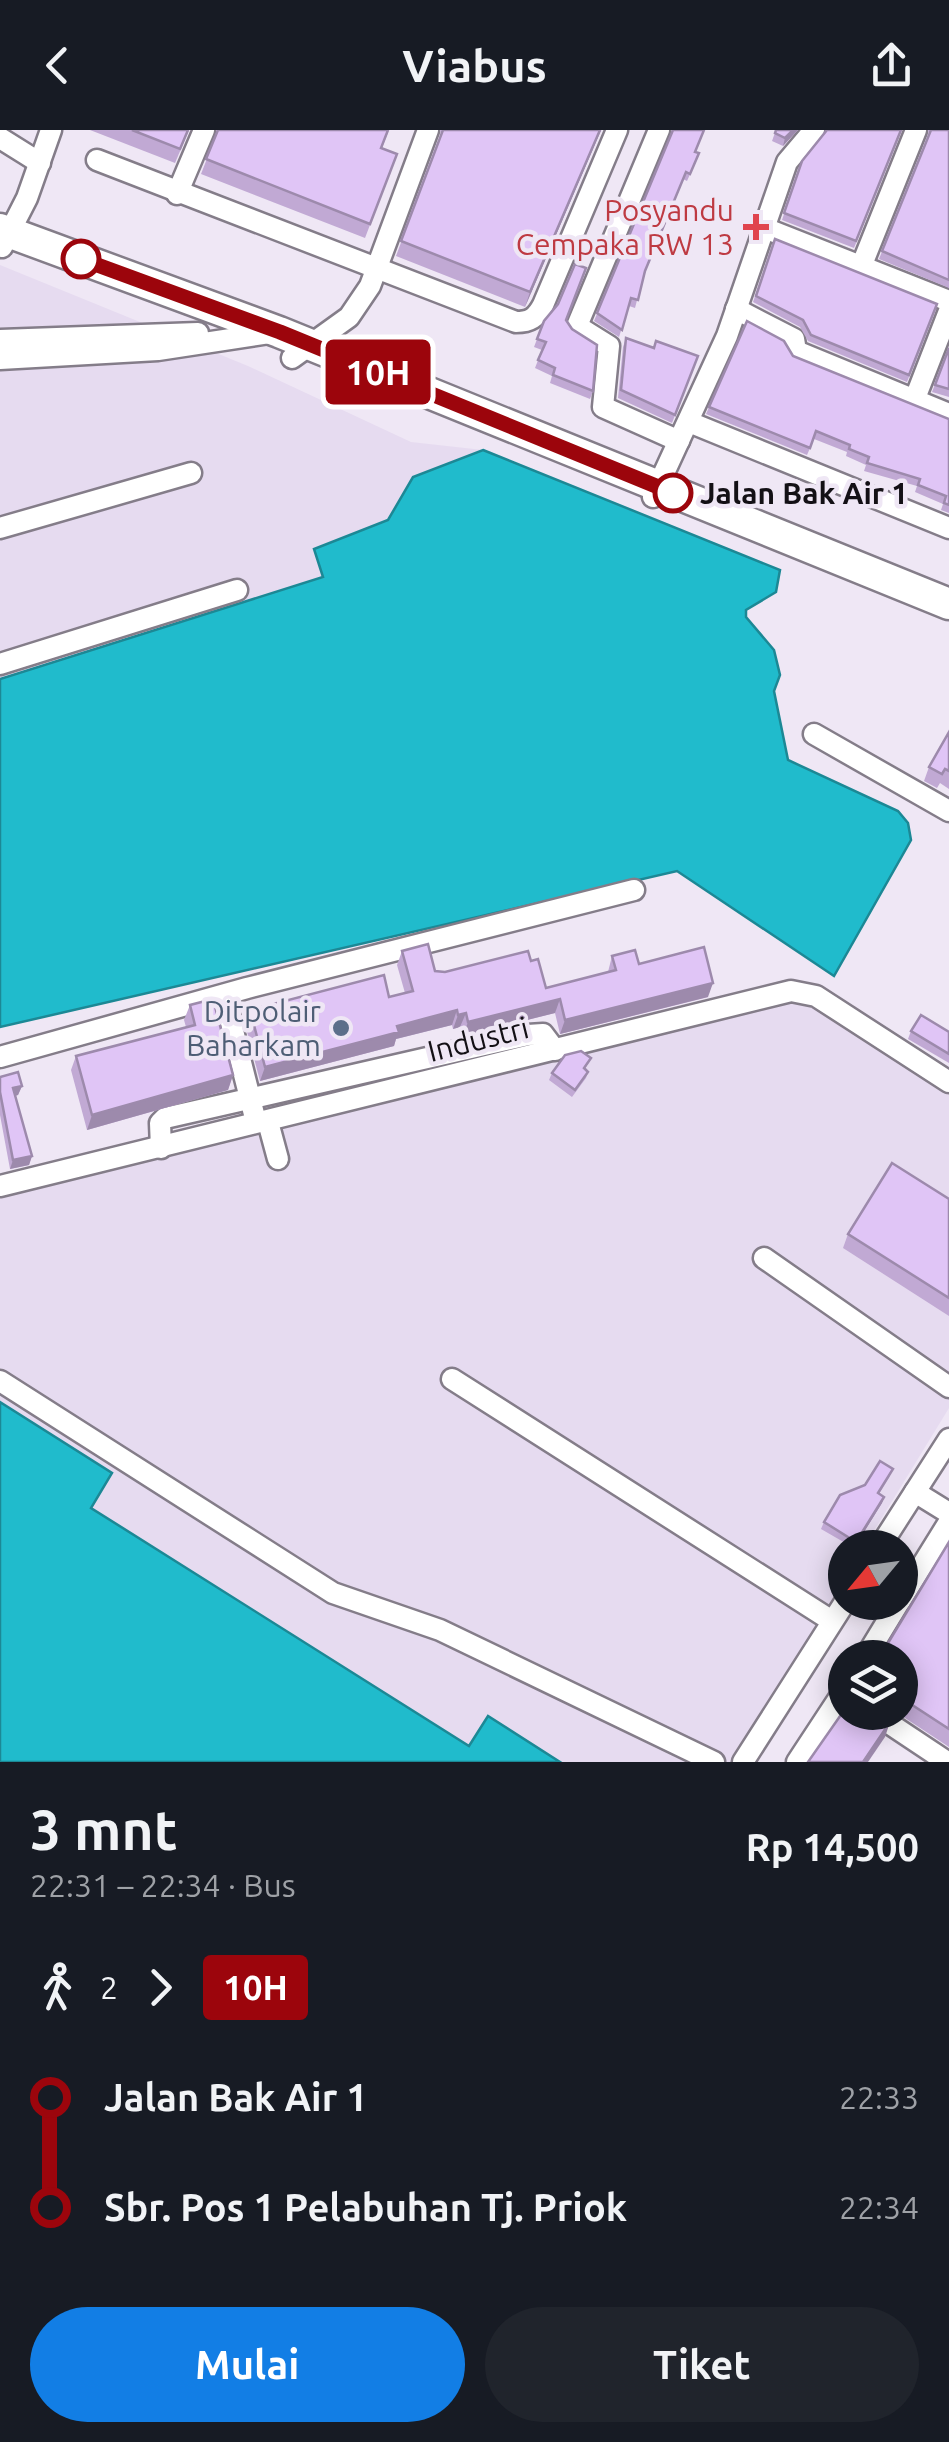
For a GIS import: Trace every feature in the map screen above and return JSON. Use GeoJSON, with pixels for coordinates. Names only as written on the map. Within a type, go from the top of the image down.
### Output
{"type":"FeatureCollection","features":[{"type":"Feature","properties":{"kind":"highway"},"geometry":{"type":"LineString","coordinates":[[2,241],[268,338],[949,616]]}},
{"type":"Feature","properties":{"kind":"highway"},"geometry":{"type":"LineString","coordinates":[[655,493],[741,517],[949,604]]}},
{"type":"Feature","properties":{"kind":"street"},"geometry":{"type":"LineString","coordinates":[[2,241],[40,163],[51,130]]}},
{"type":"Feature","properties":{"kind":"street"},"geometry":{"type":"LineString","coordinates":[[177,194],[204,130]]}},
{"type":"Feature","properties":{"kind":"street"},"geometry":{"type":"LineString","coordinates":[[0,359],[268,338],[348,318],[376,269],[428,130]]}},
{"type":"Feature","properties":{"kind":"street"},"geometry":{"type":"LineString","coordinates":[[98,160],[177,194],[516,322],[536,318],[617,130]]}},
{"type":"Feature","properties":{"kind":"street"},"geometry":{"type":"LineString","coordinates":[[659,130],[578,322],[579,330],[610,346],[604,408],[684,432],[949,528]]}},
{"type":"Feature","properties":{"kind":"street"},"geometry":{"type":"LineString","coordinates":[[655,493],[736,310],[787,162],[814,130]]}},
{"type":"Feature","properties":{"kind":"street"},"geometry":{"type":"LineString","coordinates":[[861,267],[916,130]]}},
{"type":"Feature","properties":{"kind":"street"},"geometry":{"type":"LineString","coordinates":[[0,138],[40,163]]}},
{"type":"Feature","properties":{"kind":"street"},"geometry":{"type":"LineString","coordinates":[[767,229],[949,300]]}},
{"type":"Feature","properties":{"kind":"street"},"geometry":{"type":"LineString","coordinates":[[736,310],[794,339],[796,351],[949,414]]}},
{"type":"Feature","properties":{"kind":"street"},"geometry":{"type":"LineString","coordinates":[[914,400],[949,310]]}},
{"type":"Feature","properties":{"kind":"street"},"geometry":{"type":"LineString","coordinates":[[0,340],[268,338]]}},
{"type":"Feature","properties":{"kind":"street"},"geometry":{"type":"LineString","coordinates":[[0,528],[190,473]]}},
{"type":"Feature","properties":{"kind":"street"},"geometry":{"type":"LineString","coordinates":[[0,664],[237,590]]}},
{"type":"Feature","properties":{"kind":"street"},"geometry":{"type":"LineString","coordinates":[[814,734],[949,811]]}},
{"type":"Feature","properties":{"kind":"street"},"geometry":{"type":"LineString","coordinates":[[0,1058],[224,995],[634,890]]}},
{"type":"Feature","properties":{"kind":"street","name":"Industri"},"geometry":{"type":"LineString","coordinates":[[0,1186],[804,991],[949,1082]]}},
{"type":"Feature","properties":{"kind":"street"},"geometry":{"type":"LineString","coordinates":[[224,995],[251,1100],[278,1159]]}},
{"type":"Feature","properties":{"kind":"street"},"geometry":{"type":"LineString","coordinates":[[161,1148],[160,1123],[165,1118],[528,1035],[543,1034],[555,1050]]}},
{"type":"Feature","properties":{"kind":"street"},"geometry":{"type":"LineString","coordinates":[[764,1258],[949,1387]]}},
{"type":"Feature","properties":{"kind":"street"},"geometry":{"type":"LineString","coordinates":[[452,1378],[832,1622],[743,1762]]}},
{"type":"Feature","properties":{"kind":"street"},"geometry":{"type":"LineString","coordinates":[[0,1382],[333,1593],[440,1630],[714,1762]]}},
{"type":"Feature","properties":{"kind":"street"},"geometry":{"type":"LineString","coordinates":[[891,1530],[948,1444]]}},
{"type":"Feature","properties":{"kind":"street"},"geometry":{"type":"LineString","coordinates":[[915,1492],[949,1514]]}},
{"type":"Feature","properties":{"kind":"street"},"geometry":{"type":"LineString","coordinates":[[918,1573],[949,1522]]}},
{"type":"Feature","properties":{"kind":"street"},"geometry":{"type":"LineString","coordinates":[[797,1762],[828,1716]]}},
{"type":"Feature","properties":{"kind":"street"},"geometry":{"type":"LineString","coordinates":[[899,1730],[946,1762]]}},
{"type":"Feature","properties":{"kind":"shaded area"},"geometry":{"type":"Polygon","coordinates":[[[0,265],[248,366],[411,442],[483,450],[413,477],[388,520],[314,548],[324,577],[0,679],[0,265]]]}},
{"type":"Feature","properties":{"kind":"shaded area"},"geometry":{"type":"Polygon","coordinates":[[[798,999],[949,1095],[949,1408],[874,1530],[828,1530],[828,1606],[732,1762],[560,1762],[488,1717],[469,1747],[90,1508],[111,1473],[0,1402],[0,1193],[798,999]]]}},
{"type":"Feature","properties":{"kind":"water"},"geometry":{"type":"Polygon","coordinates":[[[483,450],[780,570],[776,592],[746,610],[746,617],[774,650],[780,675],[774,691],[788,760],[898,811],[908,823],[911,840],[834,976],[677,871],[0,1027],[0,679],[323,577],[314,549],[388,520],[413,477],[483,450]]]}},
{"type":"Feature","properties":{"kind":"water"},"geometry":{"type":"Polygon","coordinates":[[[0,1402],[112,1473],[91,1508],[469,1746],[488,1716],[560,1762],[0,1762],[0,1402]]]}},
{"type":"Feature","properties":{"kind":"building"},"geometry":{"type":"Polygon","coordinates":[[[132,130],[188,130],[180,149],[132,130]]]}},
{"type":"Feature","properties":{"kind":"building"},"geometry":{"type":"Polygon","coordinates":[[[218,130],[388,130],[381,148],[397,154],[370,224],[206,159],[218,130]]]}},
{"type":"Feature","properties":{"kind":"building"},"geometry":{"type":"Polygon","coordinates":[[[443,130],[600,130],[530,292],[401,241],[443,130]]]}},
{"type":"Feature","properties":{"kind":"building"},"geometry":{"type":"Polygon","coordinates":[[[673,130],[704,130],[695,152],[699,153],[690,174],[686,172],[645,271],[638,300],[631,298],[622,330],[597,313],[673,130]]]}},
{"type":"Feature","properties":{"kind":"building"},"geometry":{"type":"Polygon","coordinates":[[[776,130],[793,130],[785,138],[776,130]]]}},
{"type":"Feature","properties":{"kind":"building"},"geometry":{"type":"Polygon","coordinates":[[[827,130],[901,130],[856,241],[784,213],[802,161],[827,130]]]}},
{"type":"Feature","properties":{"kind":"building"},"geometry":{"type":"Polygon","coordinates":[[[931,130],[949,130],[949,280],[882,251],[931,130]]]}},
{"type":"Feature","properties":{"kind":"building"},"geometry":{"type":"Polygon","coordinates":[[[775,239],[937,304],[909,375],[811,335],[803,320],[756,296],[775,239]]]}},
{"type":"Feature","properties":{"kind":"building"},"geometry":{"type":"Polygon","coordinates":[[[575,264],[586,268],[566,320],[572,329],[597,345],[593,391],[553,375],[555,368],[538,360],[546,342],[537,339],[575,264]]]}},
{"type":"Feature","properties":{"kind":"building"},"geometry":{"type":"Polygon","coordinates":[[[747,321],[784,341],[793,356],[949,419],[949,505],[944,503],[946,496],[918,485],[920,479],[867,463],[869,457],[849,449],[850,445],[816,431],[810,448],[709,407],[747,321]]]}},
{"type":"Feature","properties":{"kind":"building"},"geometry":{"type":"Polygon","coordinates":[[[626,338],[654,348],[656,341],[698,356],[675,415],[621,390],[626,338]]]}},
{"type":"Feature","properties":{"kind":"building"},"geometry":{"type":"Polygon","coordinates":[[[949,348],[949,389],[935,385],[949,348]]]}},
{"type":"Feature","properties":{"kind":"building"},"geometry":{"type":"Polygon","coordinates":[[[949,732],[949,771],[945,769],[942,774],[929,767],[949,732]]]}},
{"type":"Feature","properties":{"kind":"building"},"geometry":{"type":"Polygon","coordinates":[[[428,944],[435,971],[445,972],[528,951],[531,961],[538,959],[546,988],[616,970],[612,956],[635,950],[639,964],[704,947],[713,983],[565,1020],[560,999],[468,1022],[466,1013],[458,1015],[457,1010],[397,1026],[399,1032],[265,1067],[250,1010],[384,975],[389,997],[413,991],[402,951],[428,944]]]}},
{"type":"Feature","properties":{"kind":"building"},"geometry":{"type":"Polygon","coordinates":[[[213,999],[233,1075],[92,1115],[76,1056],[195,1025],[190,1005],[213,999]]]}},
{"type":"Feature","properties":{"kind":"building"},"geometry":{"type":"Polygon","coordinates":[[[921,1015],[949,1032],[949,1054],[911,1031],[921,1015]]]}},
{"type":"Feature","properties":{"kind":"building"},"geometry":{"type":"Polygon","coordinates":[[[581,1051],[591,1058],[584,1068],[588,1072],[575,1090],[552,1073],[565,1055],[581,1051]]]}},
{"type":"Feature","properties":{"kind":"building"},"geometry":{"type":"Polygon","coordinates":[[[18,1072],[22,1086],[13,1088],[32,1156],[13,1160],[0,1077],[18,1072]]]}},
{"type":"Feature","properties":{"kind":"building"},"geometry":{"type":"Polygon","coordinates":[[[892,1163],[949,1199],[949,1298],[848,1234],[892,1163]]]}},
{"type":"Feature","properties":{"kind":"building"},"geometry":{"type":"Polygon","coordinates":[[[880,1461],[893,1469],[878,1493],[884,1497],[863,1530],[837,1530],[824,1522],[840,1495],[865,1485],[880,1461]]]}},
{"type":"Feature","properties":{"kind":"building"},"geometry":{"type":"Polygon","coordinates":[[[949,1542],[949,1729],[918,1709],[918,1640],[890,1640],[902,1620],[918,1620],[918,1593],[949,1542]]]}},
{"type":"Feature","properties":{"kind":"building"},"geometry":{"type":"Polygon","coordinates":[[[830,1730],[885,1730],[863,1762],[808,1762],[830,1730]]]}},
{"type":"Feature","properties":{"kind":"bus line","name":"10H"},"geometry":{"type":"LineString","coordinates":[[81,259],[280,332],[673,493]]}},
{"type":"Feature","properties":{"kind":"place","name":"Posyandu Cempaka RW 13"},"geometry":{"type":"Point","coordinates":[756,227]}},
{"type":"Feature","properties":{"kind":"place","name":"Jalan Bak Air 1"},"geometry":{"type":"Point","coordinates":[673,493]}},
{"type":"Feature","properties":{"kind":"place","name":"Ditpolair Baharkam"},"geometry":{"type":"Point","coordinates":[341,1028]}}]}
